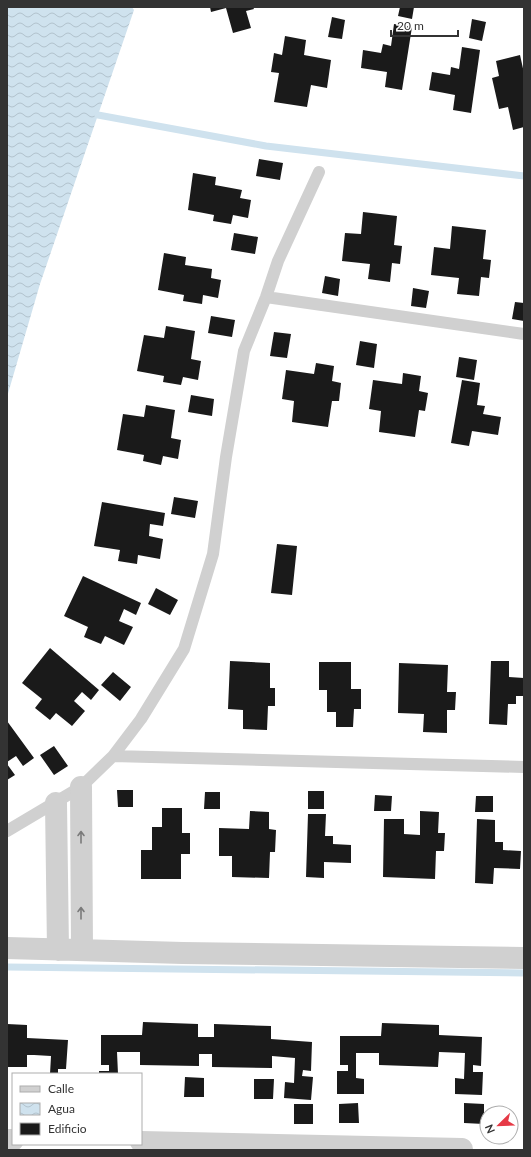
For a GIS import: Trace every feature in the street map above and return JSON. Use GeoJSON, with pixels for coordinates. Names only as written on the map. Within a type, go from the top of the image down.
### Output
{"type":"FeatureCollection","features":[{"type":"Feature","properties":{"kind":"street"},"geometry":{"type":"LineString","coordinates":[[81,787],[82,950]]}},
{"type":"Feature","properties":{"kind":"street"},"geometry":{"type":"LineString","coordinates":[[56,802],[58,950]]}},
{"type":"Feature","properties":{"kind":"street"},"geometry":{"type":"LineString","coordinates":[[7,948],[524,958]]}},
{"type":"Feature","properties":{"kind":"street"},"geometry":{"type":"LineString","coordinates":[[142,1142],[462,1149]]}},
{"type":"Feature","properties":{"kind":"lane"},"geometry":{"type":"LineString","coordinates":[[7,831],[81,787],[114,756],[141,719],[184,649],[213,554],[226,458],[244,351],[266,297],[278,261],[319,172]]}},
{"type":"Feature","properties":{"kind":"lane"},"geometry":{"type":"LineString","coordinates":[[266,297],[524,334]]}},
{"type":"Feature","properties":{"kind":"lane"},"geometry":{"type":"LineString","coordinates":[[114,756],[524,768]]}},
{"type":"Feature","properties":{"kind":"water"},"geometry":{"type":"Polygon","coordinates":[[[7,7],[132,7],[134,10],[40,284],[7,397],[7,7]]]}},
{"type":"Feature","properties":{"kind":"building"},"geometry":{"type":"Polygon","coordinates":[[[210,7],[253,7],[254,9],[246,11],[251,28],[233,33],[226,8],[211,12],[210,7]]]}},
{"type":"Feature","properties":{"kind":"building"},"geometry":{"type":"Polygon","coordinates":[[[400,7],[414,7],[412,19],[398,16],[400,7]]]}},
{"type":"Feature","properties":{"kind":"building"},"geometry":{"type":"Polygon","coordinates":[[[332,17],[345,20],[342,39],[328,37],[332,17]]]}},
{"type":"Feature","properties":{"kind":"building"},"geometry":{"type":"Polygon","coordinates":[[[472,19],[486,22],[482,41],[469,38],[472,19]]]}},
{"type":"Feature","properties":{"kind":"building"},"geometry":{"type":"Polygon","coordinates":[[[394,24],[412,27],[402,90],[385,87],[387,72],[361,68],[363,50],[381,53],[383,44],[391,46],[394,24]]]}},
{"type":"Feature","properties":{"kind":"building"},"geometry":{"type":"Polygon","coordinates":[[[285,36],[306,40],[304,55],[331,60],[327,88],[311,85],[307,107],[274,102],[279,73],[271,72],[274,53],[282,55],[285,36]]]}},
{"type":"Feature","properties":{"kind":"building"},"geometry":{"type":"Polygon","coordinates":[[[462,47],[480,50],[471,113],[453,110],[455,95],[429,90],[432,72],[450,75],[451,67],[459,69],[462,47]]]}},
{"type":"Feature","properties":{"kind":"building"},"geometry":{"type":"Polygon","coordinates":[[[520,55],[524,73],[524,127],[513,130],[508,107],[499,109],[492,78],[499,76],[496,61],[520,55]]]}},
{"type":"Feature","properties":{"kind":"building"},"geometry":{"type":"Polygon","coordinates":[[[259,159],[283,163],[280,180],[256,176],[259,159]]]}},
{"type":"Feature","properties":{"kind":"building"},"geometry":{"type":"Polygon","coordinates":[[[193,173],[216,177],[215,185],[242,190],[240,198],[251,200],[248,218],[233,215],[231,224],[213,221],[214,215],[188,210],[193,173]]]}},
{"type":"Feature","properties":{"kind":"building"},"geometry":{"type":"Polygon","coordinates":[[[363,212],[397,216],[394,245],[402,246],[400,264],[392,263],[390,282],[368,279],[370,264],[342,261],[345,233],[361,234],[363,212]]]}},
{"type":"Feature","properties":{"kind":"building"},"geometry":{"type":"Polygon","coordinates":[[[452,226],[486,230],[483,259],[491,260],[489,278],[481,277],[479,296],[457,294],[459,278],[431,275],[434,247],[450,249],[452,226]]]}},
{"type":"Feature","properties":{"kind":"building"},"geometry":{"type":"Polygon","coordinates":[[[234,233],[258,237],[255,254],[231,250],[234,233]]]}},
{"type":"Feature","properties":{"kind":"building"},"geometry":{"type":"Polygon","coordinates":[[[164,253],[186,257],[185,265],[212,269],[211,278],[221,280],[218,298],[203,295],[202,304],[183,301],[184,295],[158,290],[164,253]]]}},
{"type":"Feature","properties":{"kind":"building"},"geometry":{"type":"Polygon","coordinates":[[[325,276],[340,279],[338,296],[322,293],[325,276]]]}},
{"type":"Feature","properties":{"kind":"building"},"geometry":{"type":"Polygon","coordinates":[[[413,288],[429,291],[426,308],[411,306],[413,288]]]}},
{"type":"Feature","properties":{"kind":"building"},"geometry":{"type":"Polygon","coordinates":[[[515,302],[524,303],[524,321],[512,319],[515,302]]]}},
{"type":"Feature","properties":{"kind":"building"},"geometry":{"type":"Polygon","coordinates":[[[211,316],[235,320],[232,337],[208,333],[211,316]]]}},
{"type":"Feature","properties":{"kind":"building"},"geometry":{"type":"Polygon","coordinates":[[[166,326],[195,331],[191,359],[201,361],[198,380],[183,377],[181,385],[163,382],[164,376],[137,371],[144,335],[164,338],[166,326]]]}},
{"type":"Feature","properties":{"kind":"building"},"geometry":{"type":"Polygon","coordinates":[[[274,332],[291,334],[287,358],[270,356],[274,332]]]}},
{"type":"Feature","properties":{"kind":"building"},"geometry":{"type":"Polygon","coordinates":[[[360,341],[377,344],[374,368],[356,365],[360,341]]]}},
{"type":"Feature","properties":{"kind":"building"},"geometry":{"type":"Polygon","coordinates":[[[459,357],[477,360],[474,380],[456,377],[459,357]]]}},
{"type":"Feature","properties":{"kind":"building"},"geometry":{"type":"Polygon","coordinates":[[[316,363],[334,366],[332,381],[341,383],[339,401],[332,401],[328,427],[292,422],[294,401],[282,399],[286,370],[314,374],[316,363]]]}},
{"type":"Feature","properties":{"kind":"building"},"geometry":{"type":"Polygon","coordinates":[[[403,373],[421,376],[419,391],[428,393],[425,411],[419,410],[415,437],[379,432],[381,411],[369,409],[373,380],[402,384],[403,373]]]}},
{"type":"Feature","properties":{"kind":"building"},"geometry":{"type":"Polygon","coordinates":[[[462,380],[480,383],[477,405],[485,406],[483,414],[501,417],[498,435],[472,431],[469,446],[451,443],[462,380]]]}},
{"type":"Feature","properties":{"kind":"building"},"geometry":{"type":"Polygon","coordinates":[[[191,395],[214,399],[212,416],[188,412],[191,395]]]}},
{"type":"Feature","properties":{"kind":"building"},"geometry":{"type":"Polygon","coordinates":[[[146,405],[175,410],[171,438],[181,440],[178,459],[163,456],[161,465],[143,461],[144,455],[117,450],[123,414],[144,417],[146,405]]]}},
{"type":"Feature","properties":{"kind":"building"},"geometry":{"type":"Polygon","coordinates":[[[174,497],[198,501],[195,518],[171,514],[174,497]]]}},
{"type":"Feature","properties":{"kind":"building"},"geometry":{"type":"Polygon","coordinates":[[[102,502],[165,513],[163,526],[150,524],[149,536],[163,539],[160,559],[138,555],[137,564],[118,561],[120,550],[94,546],[102,502]]]}},
{"type":"Feature","properties":{"kind":"building"},"geometry":{"type":"Polygon","coordinates":[[[277,544],[297,546],[292,595],[271,593],[277,544]]]}},
{"type":"Feature","properties":{"kind":"building"},"geometry":{"type":"Polygon","coordinates":[[[83,576],[141,603],[136,615],[124,609],[119,621],[133,627],[124,645],[105,636],[101,644],[84,637],[88,627],[64,616],[83,576]]]}},
{"type":"Feature","properties":{"kind":"building"},"geometry":{"type":"Polygon","coordinates":[[[156,588],[178,600],[170,615],[148,604],[156,588]]]}},
{"type":"Feature","properties":{"kind":"building"},"geometry":{"type":"Polygon","coordinates":[[[50,648],[99,690],[91,700],[82,692],[74,701],[85,711],[72,726],[56,713],[50,720],[35,708],[42,699],[22,683],[50,648]]]}},
{"type":"Feature","properties":{"kind":"building"},"geometry":{"type":"Polygon","coordinates":[[[230,661],[270,663],[270,688],[275,688],[275,706],[268,706],[267,730],[243,729],[243,710],[228,709],[230,661]]]}},
{"type":"Feature","properties":{"kind":"building"},"geometry":{"type":"Polygon","coordinates":[[[491,661],[509,661],[509,677],[524,678],[524,696],[516,696],[516,704],[508,704],[507,725],[489,724],[491,661]]]}},
{"type":"Feature","properties":{"kind":"building"},"geometry":{"type":"Polygon","coordinates":[[[319,662],[351,662],[351,689],[361,689],[361,709],[354,709],[353,727],[336,727],[336,712],[327,712],[327,690],[319,690],[319,662]]]}},
{"type":"Feature","properties":{"kind":"building"},"geometry":{"type":"Polygon","coordinates":[[[399,663],[448,665],[447,692],[456,692],[455,710],[447,710],[447,733],[423,732],[424,714],[398,713],[399,663]]]}},
{"type":"Feature","properties":{"kind":"building"},"geometry":{"type":"Polygon","coordinates":[[[113,672],[131,687],[120,701],[101,685],[113,672]]]}},
{"type":"Feature","properties":{"kind":"building"},"geometry":{"type":"Polygon","coordinates":[[[7,721],[34,758],[23,766],[16,756],[7,762],[7,721]]]}},
{"type":"Feature","properties":{"kind":"building"},"geometry":{"type":"Polygon","coordinates":[[[54,746],[68,766],[54,775],[40,755],[54,746]]]}},
{"type":"Feature","properties":{"kind":"building"},"geometry":{"type":"Polygon","coordinates":[[[7,764],[15,775],[7,780],[7,764]]]}},
{"type":"Feature","properties":{"kind":"building"},"geometry":{"type":"Polygon","coordinates":[[[117,790],[133,790],[133,807],[118,807],[117,790]]]}},
{"type":"Feature","properties":{"kind":"building"},"geometry":{"type":"Polygon","coordinates":[[[308,791],[324,791],[324,809],[308,809],[308,791]]]}},
{"type":"Feature","properties":{"kind":"building"},"geometry":{"type":"Polygon","coordinates":[[[205,792],[220,792],[220,809],[204,809],[205,792]]]}},
{"type":"Feature","properties":{"kind":"building"},"geometry":{"type":"Polygon","coordinates":[[[375,795],[392,796],[391,811],[374,811],[375,795]]]}},
{"type":"Feature","properties":{"kind":"building"},"geometry":{"type":"Polygon","coordinates":[[[476,796],[493,796],[493,812],[475,812],[476,796]]]}},
{"type":"Feature","properties":{"kind":"building"},"geometry":{"type":"Polygon","coordinates":[[[162,808],[182,808],[182,833],[190,833],[190,854],[181,854],[181,879],[141,879],[141,850],[152,850],[152,827],[162,827],[162,808]]]}},
{"type":"Feature","properties":{"kind":"building"},"geometry":{"type":"Polygon","coordinates":[[[250,811],[269,812],[269,829],[276,830],[275,852],[270,852],[269,878],[232,877],[232,856],[219,856],[219,828],[249,829],[250,811]]]}},
{"type":"Feature","properties":{"kind":"building"},"geometry":{"type":"Polygon","coordinates":[[[420,811],[439,812],[438,833],[445,833],[444,851],[436,851],[435,879],[383,877],[384,819],[404,819],[404,834],[420,835],[420,811]]]}},
{"type":"Feature","properties":{"kind":"building"},"geometry":{"type":"Polygon","coordinates":[[[308,814],[326,814],[325,836],[333,836],[333,844],[351,845],[351,863],[324,862],[324,878],[306,877],[308,814]]]}},
{"type":"Feature","properties":{"kind":"building"},"geometry":{"type":"Polygon","coordinates":[[[477,819],[495,820],[495,842],[503,842],[503,850],[521,851],[520,869],[494,868],[493,884],[475,883],[477,819]]]}},
{"type":"Feature","properties":{"kind":"building"},"geometry":{"type":"Polygon","coordinates":[[[143,1022],[198,1024],[198,1037],[214,1037],[214,1024],[271,1026],[271,1039],[312,1042],[311,1071],[303,1070],[302,1076],[313,1077],[311,1100],[284,1098],[285,1082],[294,1083],[295,1058],[272,1056],[272,1068],[212,1067],[212,1054],[199,1054],[199,1066],[140,1065],[140,1052],[117,1052],[118,1073],[99,1073],[99,1071],[109,1071],[109,1065],[101,1065],[101,1035],[142,1035],[143,1022]]]}},
{"type":"Feature","properties":{"kind":"building"},"geometry":{"type":"Polygon","coordinates":[[[382,1023],[439,1025],[439,1035],[482,1037],[481,1066],[473,1065],[473,1072],[483,1072],[482,1095],[455,1094],[455,1078],[464,1079],[465,1053],[439,1052],[438,1067],[379,1065],[379,1053],[356,1053],[356,1078],[364,1079],[364,1094],[337,1094],[337,1071],[348,1071],[348,1065],[340,1065],[340,1036],[381,1036],[382,1023]]]}},
{"type":"Feature","properties":{"kind":"building"},"geometry":{"type":"Polygon","coordinates":[[[7,1024],[27,1025],[27,1038],[68,1040],[66,1069],[58,1069],[58,1073],[50,1073],[51,1056],[27,1055],[27,1067],[7,1067],[7,1024]]]}},
{"type":"Feature","properties":{"kind":"building"},"geometry":{"type":"Polygon","coordinates":[[[185,1077],[204,1078],[204,1097],[184,1097],[185,1077]]]}},
{"type":"Feature","properties":{"kind":"building"},"geometry":{"type":"Polygon","coordinates":[[[254,1079],[274,1079],[273,1099],[254,1099],[254,1079]]]}},
{"type":"Feature","properties":{"kind":"building"},"geometry":{"type":"Polygon","coordinates":[[[358,1103],[359,1123],[339,1123],[339,1104],[358,1103]]]}},
{"type":"Feature","properties":{"kind":"building"},"geometry":{"type":"Polygon","coordinates":[[[464,1103],[484,1104],[479,1105],[479,1124],[464,1123],[464,1103]]]}},
{"type":"Feature","properties":{"kind":"building"},"geometry":{"type":"Polygon","coordinates":[[[294,1104],[313,1104],[313,1124],[294,1124],[294,1104]]]}},
{"type":"Feature","properties":{"kind":"waterway"},"geometry":{"type":"LineString","coordinates":[[98,115],[266,146],[524,176]]}},
{"type":"Feature","properties":{"kind":"waterway"},"geometry":{"type":"LineString","coordinates":[[7,967],[524,973]]}}]}
